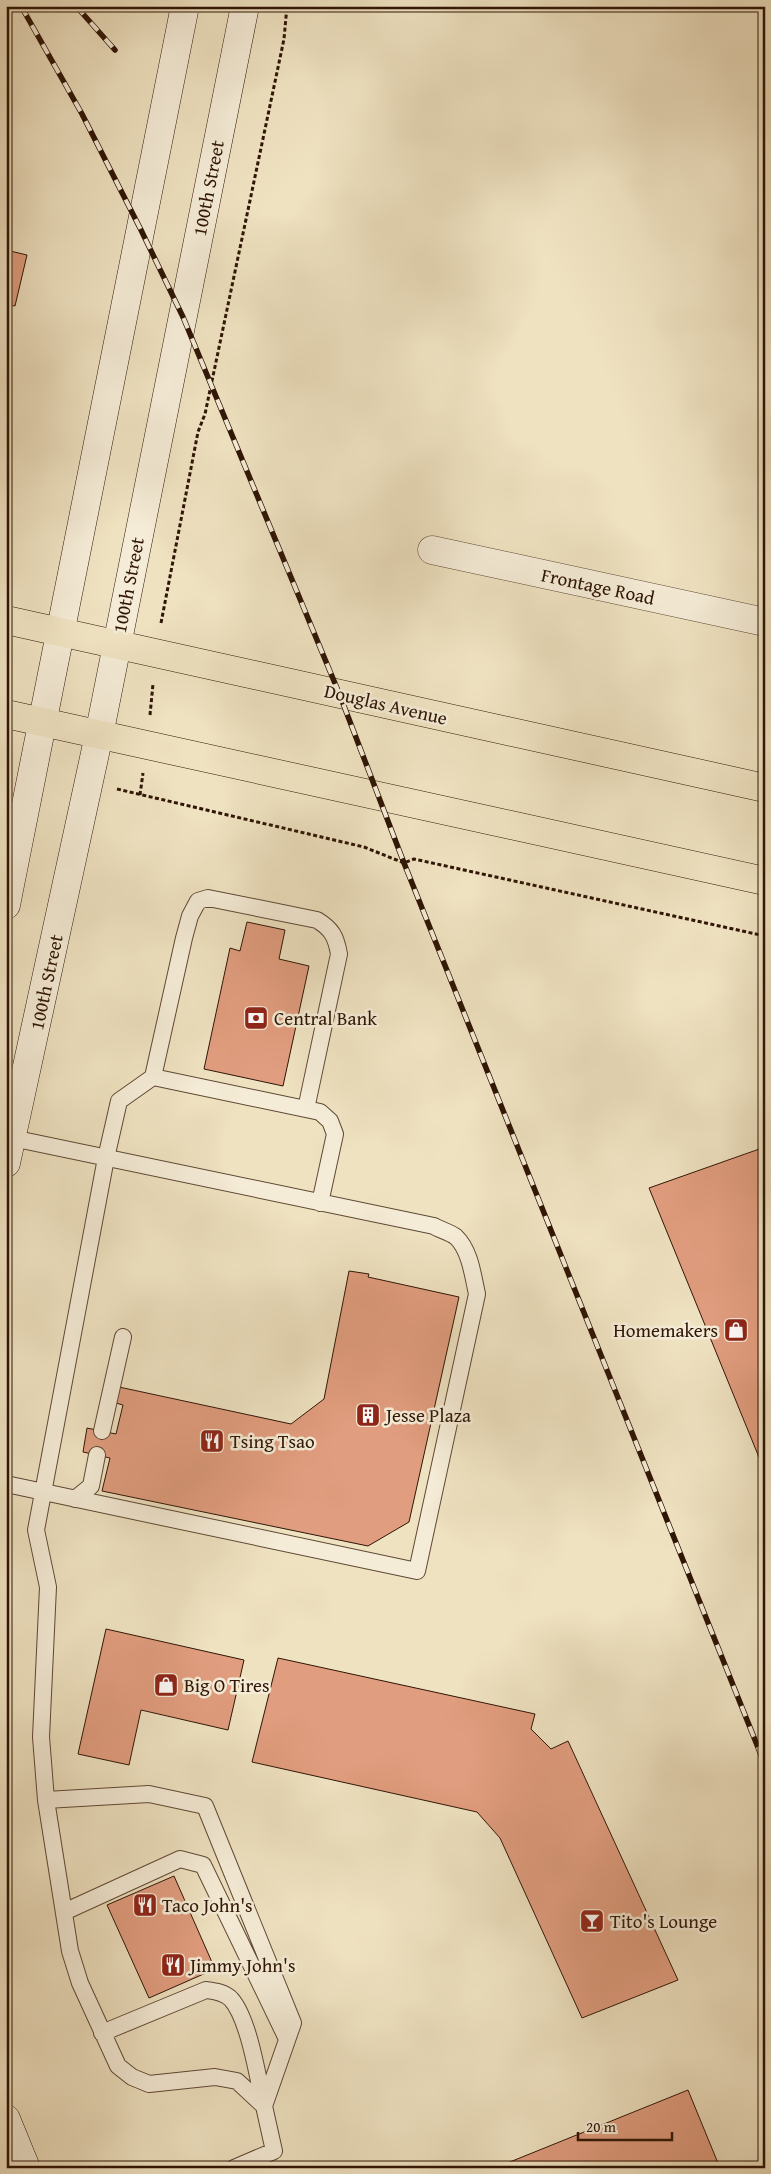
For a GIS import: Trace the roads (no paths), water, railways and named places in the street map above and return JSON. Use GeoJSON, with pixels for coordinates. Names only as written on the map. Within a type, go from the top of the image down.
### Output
{"type":"FeatureCollection","features":[{"type":"Feature","properties":{"kind":"main road"},"geometry":{"type":"LineString","coordinates":[[6,905],[62,631],[184,6]]}},
{"type":"Feature","properties":{"kind":"main road","name":"100th Street"},"geometry":{"type":"LineString","coordinates":[[9,1150],[99,735],[245,6]]}},
{"type":"Feature","properties":{"kind":"main road","name":"Frontage Road"},"geometry":{"type":"LineString","coordinates":[[432,550],[765,622]]}},
{"type":"Feature","properties":{"kind":"main road","name":"Douglas Avenue"},"geometry":{"type":"LineString","coordinates":[[6,620],[765,788]]}},
{"type":"Feature","properties":{"kind":"main road"},"geometry":{"type":"LineString","coordinates":[[6,714],[765,882]]}},
{"type":"Feature","properties":{"kind":"main road"},"geometry":{"type":"LineString","coordinates":[[6,2119],[26,2168]]}},
{"type":"Feature","properties":{"kind":"lane"},"geometry":{"type":"LineString","coordinates":[[264,2106],[237,2081],[215,2077],[149,2084],[132,2077],[118,2066],[80,1983],[70,1951],[46,1800],[41,1737],[48,1587],[36,1530],[106,1158],[119,1101],[153,1077],[184,938],[190,916],[198,901],[208,898],[317,920],[327,926],[336,936],[339,954],[306,1109]]}},
{"type":"Feature","properties":{"kind":"lane"},"geometry":{"type":"LineString","coordinates":[[153,1077],[320,1112],[330,1122],[335,1134],[320,1203]]}},
{"type":"Feature","properties":{"kind":"lane"},"geometry":{"type":"LineString","coordinates":[[6,1484],[417,1571],[477,1294],[472,1268],[456,1237],[434,1226],[106,1158],[9,1150]]}},
{"type":"Feature","properties":{"kind":"lane"},"geometry":{"type":"LineString","coordinates":[[102,1431],[123,1337]]}},
{"type":"Feature","properties":{"kind":"lane"},"geometry":{"type":"LineString","coordinates":[[75,1499],[91,1486],[97,1455]]}},
{"type":"Feature","properties":{"kind":"lane"},"geometry":{"type":"LineString","coordinates":[[46,1800],[149,1794],[205,1806],[293,2023],[264,2106]]}},
{"type":"Feature","properties":{"kind":"lane"},"geometry":{"type":"LineString","coordinates":[[64,1912],[180,1859],[203,1865],[288,2039]]}},
{"type":"Feature","properties":{"kind":"lane"},"geometry":{"type":"LineString","coordinates":[[102,2033],[206,1990],[219,1992],[230,1998],[245,2028],[274,2151],[234,2168]]}},
{"type":"Feature","properties":{"kind":"railway"},"geometry":{"type":"LineString","coordinates":[[21,6],[82,114],[183,317],[339,693],[404,863],[765,1765]]}},
{"type":"Feature","properties":{"kind":"railway"},"geometry":{"type":"LineString","coordinates":[[76,6],[115,50]]}},
{"type":"Feature","properties":{"kind":"place","name":"Central Bank"},"geometry":{"type":"Point","coordinates":[256,1018]}},
{"type":"Feature","properties":{"kind":"place","name":"Homemakers"},"geometry":{"type":"Point","coordinates":[736,1330]}},
{"type":"Feature","properties":{"kind":"place","name":"Jesse Plaza"},"geometry":{"type":"Point","coordinates":[368,1415]}},
{"type":"Feature","properties":{"kind":"place","name":"Tsing Tsao"},"geometry":{"type":"Point","coordinates":[212,1441]}},
{"type":"Feature","properties":{"kind":"place","name":"Big O Tires"},"geometry":{"type":"Point","coordinates":[166,1685]}},
{"type":"Feature","properties":{"kind":"place","name":"Taco John's"},"geometry":{"type":"Point","coordinates":[145,1905]}},
{"type":"Feature","properties":{"kind":"place","name":"Tito's Lounge"},"geometry":{"type":"Point","coordinates":[592,1921]}},
{"type":"Feature","properties":{"kind":"place","name":"Jimmy John's"},"geometry":{"type":"Point","coordinates":[173,1965]}}]}
